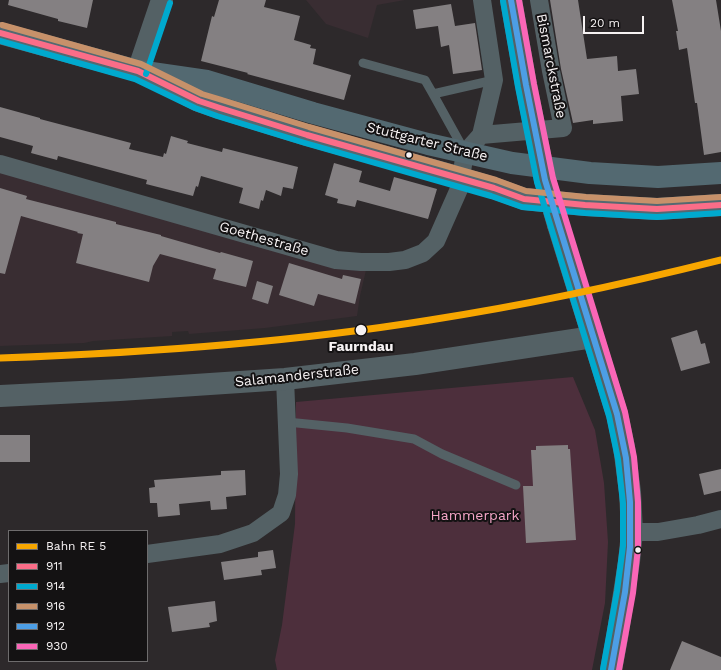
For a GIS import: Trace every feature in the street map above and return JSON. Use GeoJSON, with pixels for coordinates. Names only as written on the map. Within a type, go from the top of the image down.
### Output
{"type":"FeatureCollection","features":[{"type":"Feature","properties":{"kind":"main road","name":"Stuttgarter Straße"},"geometry":{"type":"LineString","coordinates":[[0,33],[138,71],[207,81],[313,113],[428,144],[512,163],[590,173],[658,177],[721,173]]}},
{"type":"Feature","properties":{"kind":"main road","name":"Stuttgarter Straße"},"geometry":{"type":"LineString","coordinates":[[138,71],[199,101],[220,108],[307,135],[461,178],[524,199],[585,205],[657,209],[721,206]]}},
{"type":"Feature","properties":{"kind":"street"},"geometry":{"type":"LineString","coordinates":[[138,71],[162,0]]}},
{"type":"Feature","properties":{"kind":"street"},"geometry":{"type":"LineString","coordinates":[[465,153],[481,134],[494,80],[482,0]]}},
{"type":"Feature","properties":{"kind":"street","name":"Bismarckstraße"},"geometry":{"type":"LineString","coordinates":[[511,0],[544,180],[617,414],[624,447],[630,492],[632,532],[629,562],[611,670]]}},
{"type":"Feature","properties":{"kind":"street","name":"Bismarckstraße"},"geometry":{"type":"LineString","coordinates":[[481,134],[563,128],[551,71],[539,0]]}},
{"type":"Feature","properties":{"kind":"street","name":"Goethestraße"},"geometry":{"type":"LineString","coordinates":[[0,164],[336,260],[389,262],[405,260],[423,254],[436,241],[459,189],[465,153]]}},
{"type":"Feature","properties":{"kind":"street","name":"Salamanderstraße"},"geometry":{"type":"LineString","coordinates":[[0,396],[285,379],[415,364],[593,337]]}},
{"type":"Feature","properties":{"kind":"street"},"geometry":{"type":"LineString","coordinates":[[148,554],[220,544],[254,533],[281,513],[287,495],[289,474],[285,379]]}},
{"type":"Feature","properties":{"kind":"street"},"geometry":{"type":"LineString","coordinates":[[632,532],[658,532],[721,519]]}},
{"type":"Feature","properties":{"kind":"lane"},"geometry":{"type":"LineString","coordinates":[[363,63],[425,80],[465,153]]}},
{"type":"Feature","properties":{"kind":"lane"},"geometry":{"type":"LineString","coordinates":[[433,94],[494,80]]}},
{"type":"Feature","properties":{"kind":"lane"},"geometry":{"type":"LineString","coordinates":[[287,422],[347,428],[414,439],[442,454],[516,485]]}},
{"type":"Feature","properties":{"kind":"shaded area"},"geometry":{"type":"Polygon","coordinates":[[[306,0],[405,0],[377,5],[368,38],[326,24],[306,0]]]}},
{"type":"Feature","properties":{"kind":"shaded area"},"geometry":{"type":"Polygon","coordinates":[[[0,170],[366,270],[357,316],[265,328],[189,334],[188,331],[172,332],[172,336],[93,341],[84,343],[0,346],[0,170]]]}},
{"type":"Feature","properties":{"kind":"green space","name":"Hammerpark"},"geometry":{"type":"Polygon","coordinates":[[[573,377],[595,430],[604,483],[608,542],[605,603],[592,670],[277,670],[275,660],[282,625],[295,524],[296,402],[573,377]]]}},
{"type":"Feature","properties":{"kind":"building"},"geometry":{"type":"Polygon","coordinates":[[[9,0],[93,0],[87,28],[58,21],[58,19],[8,5],[9,0]]]}},
{"type":"Feature","properties":{"kind":"building"},"geometry":{"type":"Polygon","coordinates":[[[219,0],[266,0],[264,7],[300,16],[294,40],[311,45],[310,48],[316,49],[313,64],[351,75],[344,100],[201,61],[212,16],[214,17],[219,0]]]}},
{"type":"Feature","properties":{"kind":"building"},"geometry":{"type":"Polygon","coordinates":[[[550,0],[578,0],[587,59],[617,56],[618,71],[636,69],[639,94],[621,96],[623,121],[593,124],[593,120],[573,123],[561,69],[550,0]]]}},
{"type":"Feature","properties":{"kind":"building"},"geometry":{"type":"Polygon","coordinates":[[[672,0],[716,0],[721,31],[721,152],[704,155],[697,103],[695,103],[687,48],[679,50],[676,31],[678,31],[672,0]]]}},
{"type":"Feature","properties":{"kind":"building"},"geometry":{"type":"Polygon","coordinates":[[[451,4],[455,26],[475,23],[482,70],[453,74],[449,45],[441,47],[438,26],[416,29],[413,10],[451,4]]]}},
{"type":"Feature","properties":{"kind":"building"},"geometry":{"type":"Polygon","coordinates":[[[0,107],[131,143],[129,149],[163,157],[164,153],[166,154],[171,136],[188,141],[187,143],[222,152],[223,148],[298,167],[293,189],[283,187],[281,196],[266,190],[263,201],[261,200],[259,209],[239,203],[243,188],[201,176],[198,187],[196,186],[193,196],[146,184],[147,180],[58,156],[57,160],[31,153],[33,146],[0,137],[0,107]]]}},
{"type":"Feature","properties":{"kind":"building"},"geometry":{"type":"Polygon","coordinates":[[[334,163],[362,171],[359,182],[390,191],[394,177],[437,189],[428,219],[357,200],[355,207],[337,203],[338,199],[325,195],[334,163]]]}},
{"type":"Feature","properties":{"kind":"building"},"geometry":{"type":"Polygon","coordinates":[[[0,188],[27,196],[26,199],[116,222],[116,224],[253,261],[246,287],[213,279],[216,269],[160,254],[153,266],[149,282],[76,263],[83,234],[21,216],[5,274],[0,273],[0,188]]]}},
{"type":"Feature","properties":{"kind":"building"},"geometry":{"type":"Polygon","coordinates":[[[289,263],[342,279],[343,275],[361,279],[355,304],[318,294],[314,306],[279,295],[289,263]]]}},
{"type":"Feature","properties":{"kind":"building"},"geometry":{"type":"Polygon","coordinates":[[[257,281],[273,286],[268,304],[252,299],[257,281]]]}},
{"type":"Feature","properties":{"kind":"building"},"geometry":{"type":"Polygon","coordinates":[[[697,330],[701,344],[705,343],[710,363],[681,371],[671,338],[697,330]]]}},
{"type":"Feature","properties":{"kind":"building"},"geometry":{"type":"Polygon","coordinates":[[[0,435],[30,435],[30,462],[0,462],[0,435]]]}},
{"type":"Feature","properties":{"kind":"building"},"geometry":{"type":"Polygon","coordinates":[[[568,445],[568,449],[570,449],[576,540],[526,543],[523,486],[533,486],[531,450],[536,450],[536,446],[568,445]]]}},
{"type":"Feature","properties":{"kind":"building"},"geometry":{"type":"Polygon","coordinates":[[[721,469],[721,491],[704,495],[699,474],[721,469]]]}},
{"type":"Feature","properties":{"kind":"building"},"geometry":{"type":"Polygon","coordinates":[[[245,470],[246,495],[226,497],[227,509],[211,510],[210,501],[179,504],[180,515],[158,517],[157,503],[150,503],[149,488],[155,487],[154,480],[221,475],[221,471],[245,470]]]}},
{"type":"Feature","properties":{"kind":"building"},"geometry":{"type":"Polygon","coordinates":[[[273,550],[276,568],[261,570],[262,575],[224,580],[221,562],[258,557],[258,552],[273,550]]]}},
{"type":"Feature","properties":{"kind":"building"},"geometry":{"type":"Polygon","coordinates":[[[215,601],[217,621],[209,623],[210,627],[172,632],[168,607],[215,601]]]}},
{"type":"Feature","properties":{"kind":"building"},"geometry":{"type":"Polygon","coordinates":[[[682,641],[721,657],[721,670],[670,670],[682,641]]]}},
{"type":"Feature","properties":{"kind":"transit line","name":"912"},"geometry":{"type":"LineString","coordinates":[[511,0],[545,180],[617,414],[626,458],[630,502],[630,547],[625,592],[611,670]]}},
{"type":"Feature","properties":{"kind":"transit line","name":"930"},"geometry":{"type":"LineString","coordinates":[[519,0],[553,178],[625,412],[634,457],[638,502],[638,548],[633,593],[619,670]]}},
{"type":"Feature","properties":{"kind":"transit line","name":"914"},"geometry":{"type":"LineString","coordinates":[[503,1],[537,182],[609,416],[618,459],[623,503],[623,546],[617,591],[603,669]]}},
{"type":"Feature","properties":{"kind":"transit line","name":"914"},"geometry":{"type":"LineString","coordinates":[[146,74],[170,3]]}},
{"type":"Feature","properties":{"kind":"transit line","name":"916"},"geometry":{"type":"LineString","coordinates":[[2,25],[141,64],[202,94],[309,127],[496,180],[526,191],[586,197],[657,201],[721,197]]}},
{"type":"Feature","properties":{"kind":"transit line","name":"911"},"geometry":{"type":"LineString","coordinates":[[0,33],[138,71],[199,101],[220,108],[307,135],[494,188],[524,199],[585,205],[657,209],[721,205]]}},
{"type":"Feature","properties":{"kind":"transit line","name":"914"},"geometry":{"type":"LineString","coordinates":[[0,41],[135,79],[195,108],[217,116],[305,143],[491,196],[522,207],[585,213],[657,217],[721,213]]}},
{"type":"Feature","properties":{"kind":"transit line"},"geometry":{"type":"LineString","coordinates":[[0,358],[216,346],[377,328],[540,301],[613,286],[721,260]]}},
{"type":"Feature","properties":{"kind":"place","name":"Faurndau"},"geometry":{"type":"Point","coordinates":[361,330]}}]}
